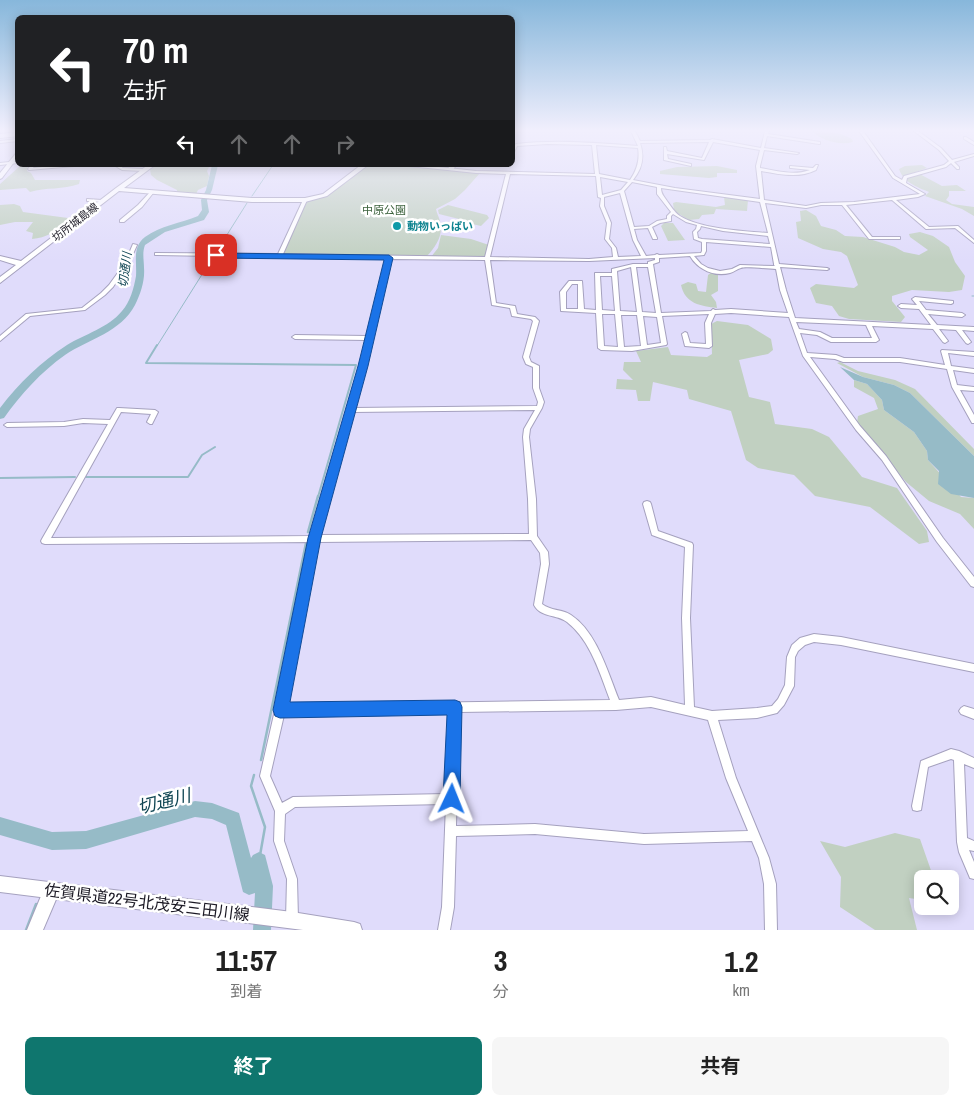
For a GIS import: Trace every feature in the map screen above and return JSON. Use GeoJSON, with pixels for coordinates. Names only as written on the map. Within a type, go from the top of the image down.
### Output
{"type":"FeatureCollection","features":[{"type":"Feature","properties":{"kind":"street","name":"坊所城島線"},"geometry":{"type":"LineString","coordinates":[[0,281],[139,174]]}},
{"type":"Feature","properties":{"kind":"street"},"geometry":{"type":"LineString","coordinates":[[118,189],[214,197],[305,200],[325,195],[352,174]]}},
{"type":"Feature","properties":{"kind":"street"},"geometry":{"type":"LineString","coordinates":[[507,174],[487,259],[494,304],[513,307],[514,315],[535,319],[531,336],[532,341],[526,357],[528,363],[536,366],[536,388],[541,402],[527,429],[526,437],[532,499],[533,536],[544,552],[545,564],[538,605],[544,611],[561,613],[568,617],[586,634],[616,705]]}},
{"type":"Feature","properties":{"kind":"street"},"geometry":{"type":"LineString","coordinates":[[579,174],[597,175],[802,206],[893,199],[923,194],[894,178],[891,174]]}},
{"type":"Feature","properties":{"kind":"street"},"geometry":{"type":"LineString","coordinates":[[603,198],[622,191],[635,174]]}},
{"type":"Feature","properties":{"kind":"street"},"geometry":{"type":"LineString","coordinates":[[759,174],[762,200],[777,266],[805,355],[858,428],[884,458],[940,540],[974,583]]}},
{"type":"Feature","properties":{"kind":"street"},"geometry":{"type":"LineString","coordinates":[[904,183],[905,177],[913,174]]}},
{"type":"Feature","properties":{"kind":"street"},"geometry":{"type":"LineString","coordinates":[[597,175],[600,197],[603,198],[602,206],[609,224],[607,239],[616,252],[615,259]]}},
{"type":"Feature","properties":{"kind":"street"},"geometry":{"type":"LineString","coordinates":[[657,184],[659,194],[663,196],[666,204],[673,212],[688,221],[741,233],[770,235]]}},
{"type":"Feature","properties":{"kind":"street"},"geometry":{"type":"LineString","coordinates":[[622,191],[635,240],[644,256]]}},
{"type":"Feature","properties":{"kind":"street"},"geometry":{"type":"LineString","coordinates":[[122,221],[140,206],[152,192]]}},
{"type":"Feature","properties":{"kind":"street"},"geometry":{"type":"LineString","coordinates":[[893,199],[928,228],[956,228],[974,242]]}},
{"type":"Feature","properties":{"kind":"street"},"geometry":{"type":"LineString","coordinates":[[88,200],[102,201]]}},
{"type":"Feature","properties":{"kind":"street"},"geometry":{"type":"LineString","coordinates":[[280,256],[305,200]]}},
{"type":"Feature","properties":{"kind":"street"},"geometry":{"type":"LineString","coordinates":[[843,203],[871,238],[898,238]]}},
{"type":"Feature","properties":{"kind":"street"},"geometry":{"type":"LineString","coordinates":[[632,228],[650,227],[659,222],[669,220],[669,216],[673,212]]}},
{"type":"Feature","properties":{"kind":"street"},"geometry":{"type":"LineString","coordinates":[[699,224],[695,232],[696,239],[772,246]]}},
{"type":"Feature","properties":{"kind":"street"},"geometry":{"type":"LineString","coordinates":[[650,227],[655,238]]}},
{"type":"Feature","properties":{"kind":"street"},"geometry":{"type":"LineString","coordinates":[[157,254],[589,260],[704,253],[703,241]]}},
{"type":"Feature","properties":{"kind":"street"},"geometry":{"type":"LineString","coordinates":[[0,339],[28,315],[83,309],[111,286],[127,262],[135,245]]}},
{"type":"Feature","properties":{"kind":"street"},"geometry":{"type":"LineString","coordinates":[[691,254],[696,262],[714,271],[734,271],[740,266],[827,269]]}},
{"type":"Feature","properties":{"kind":"street"},"geometry":{"type":"LineString","coordinates":[[614,275],[597,274],[601,348],[621,349],[664,344],[650,266],[650,262],[657,261],[657,255]]}},
{"type":"Feature","properties":{"kind":"street"},"geometry":{"type":"LineString","coordinates":[[0,258],[22,264]]}},
{"type":"Feature","properties":{"kind":"street"},"geometry":{"type":"LineString","coordinates":[[289,920],[292,879],[279,841],[280,812],[265,776],[315,538],[351,410],[389,258]]}},
{"type":"Feature","properties":{"kind":"street"},"geometry":{"type":"LineString","coordinates":[[621,349],[614,270],[633,265],[650,266]]}},
{"type":"Feature","properties":{"kind":"street"},"geometry":{"type":"LineString","coordinates":[[633,265],[644,346]]}},
{"type":"Feature","properties":{"kind":"street"},"geometry":{"type":"LineString","coordinates":[[581,311],[580,282],[572,282],[563,292],[563,310],[581,311],[619,313],[659,315],[731,311],[792,318],[974,329]]}},
{"type":"Feature","properties":{"kind":"street"},"geometry":{"type":"LineString","coordinates":[[945,341],[915,299],[951,302]]}},
{"type":"Feature","properties":{"kind":"street"},"geometry":{"type":"LineString","coordinates":[[901,306],[920,307]]}},
{"type":"Feature","properties":{"kind":"street"},"geometry":{"type":"LineString","coordinates":[[685,334],[687,345],[709,346],[708,323],[713,311]]}},
{"type":"Feature","properties":{"kind":"street"},"geometry":{"type":"LineString","coordinates":[[925,312],[962,314]]}},
{"type":"Feature","properties":{"kind":"street"},"geometry":{"type":"LineString","coordinates":[[797,331],[818,333],[831,340],[876,340],[868,323]]}},
{"type":"Feature","properties":{"kind":"street"},"geometry":{"type":"LineString","coordinates":[[958,328],[968,342]]}},
{"type":"Feature","properties":{"kind":"street"},"geometry":{"type":"LineString","coordinates":[[295,337],[370,338]]}},
{"type":"Feature","properties":{"kind":"street"},"geometry":{"type":"LineString","coordinates":[[974,354],[944,352],[955,387],[974,421]]}},
{"type":"Feature","properties":{"kind":"street"},"geometry":{"type":"LineString","coordinates":[[805,355],[836,356],[843,360],[900,360],[974,371]]}},
{"type":"Feature","properties":{"kind":"street"},"geometry":{"type":"LineString","coordinates":[[955,387],[974,389]]}},
{"type":"Feature","properties":{"kind":"street"},"geometry":{"type":"LineString","coordinates":[[966,407],[974,407]]}},
{"type":"Feature","properties":{"kind":"street"},"geometry":{"type":"LineString","coordinates":[[351,410],[539,408]]}},
{"type":"Feature","properties":{"kind":"street"},"geometry":{"type":"LineString","coordinates":[[150,422],[155,412],[119,410],[46,541],[533,536]]}},
{"type":"Feature","properties":{"kind":"street"},"geometry":{"type":"LineString","coordinates":[[7,425],[64,424],[83,421],[111,422]]}},
{"type":"Feature","properties":{"kind":"street"},"geometry":{"type":"LineString","coordinates":[[647,504],[654,533],[689,545],[686,618],[690,711]]}},
{"type":"Feature","properties":{"kind":"street"},"geometry":{"type":"LineString","coordinates":[[280,710],[616,705],[651,702],[712,716],[757,714],[774,710],[781,702],[789,686],[791,657],[795,648],[803,641],[814,638],[841,640],[974,668]]}},
{"type":"Feature","properties":{"kind":"street"},"geometry":{"type":"LineString","coordinates":[[444,930],[448,907],[455,707]]}},
{"type":"Feature","properties":{"kind":"street"},"geometry":{"type":"LineString","coordinates":[[964,711],[974,714]]}},
{"type":"Feature","properties":{"kind":"street"},"geometry":{"type":"LineString","coordinates":[[712,716],[731,778],[764,858],[770,884],[771,930]]}},
{"type":"Feature","properties":{"kind":"street"},"geometry":{"type":"LineString","coordinates":[[918,806],[924,764],[951,754],[974,763]]}},
{"type":"Feature","properties":{"kind":"street"},"geometry":{"type":"LineString","coordinates":[[959,756],[962,842],[964,852],[974,874]]}},
{"type":"Feature","properties":{"kind":"street"},"geometry":{"type":"LineString","coordinates":[[280,812],[293,802],[452,799]]}},
{"type":"Feature","properties":{"kind":"street"},"geometry":{"type":"LineString","coordinates":[[451,831],[535,828],[644,839],[750,836],[753,833]]}},
{"type":"Feature","properties":{"kind":"street"},"geometry":{"type":"LineString","coordinates":[[962,842],[974,846]]}},
{"type":"Feature","properties":{"kind":"street","name":"佐賀県道22号北茂安三田川線"},"geometry":{"type":"LineString","coordinates":[[0,884],[289,920],[354,930]]}},
{"type":"Feature","properties":{"kind":"street"},"geometry":{"type":"LineString","coordinates":[[35,930],[52,890]]}},
{"type":"Feature","properties":{"kind":"green space"},"geometry":{"type":"Polygon","coordinates":[[[11,174],[32,174],[35,180],[80,180],[79,184],[67,187],[30,192],[26,188],[0,190],[0,184],[11,174]]]}},
{"type":"Feature","properties":{"kind":"green space"},"geometry":{"type":"Polygon","coordinates":[[[208,174],[209,176],[207,186],[198,190],[196,194],[177,192],[177,190],[151,175],[208,174]]]}},
{"type":"Feature","properties":{"kind":"green space","name":"中原公園"},"geometry":{"type":"Polygon","coordinates":[[[356,174],[479,174],[455,199],[436,209],[441,226],[440,236],[433,250],[426,257],[279,255],[307,202],[330,194],[356,174]]]}},
{"type":"Feature","properties":{"kind":"green space"},"geometry":{"type":"Polygon","coordinates":[[[665,174],[717,174],[717,177],[665,174]]]}},
{"type":"Feature","properties":{"kind":"green space"},"geometry":{"type":"Polygon","coordinates":[[[901,174],[920,174],[942,186],[957,185],[966,191],[949,191],[949,196],[946,200],[952,204],[974,207],[974,216],[962,209],[925,196],[929,192],[915,186],[901,174]]]}},
{"type":"Feature","properties":{"kind":"green space"},"geometry":{"type":"Polygon","coordinates":[[[724,197],[748,200],[747,211],[716,209],[714,214],[702,215],[699,219],[689,220],[674,211],[673,203],[676,202],[716,207],[725,205],[724,197]]]}},
{"type":"Feature","properties":{"kind":"green space"},"geometry":{"type":"Polygon","coordinates":[[[14,204],[20,206],[23,212],[68,218],[68,222],[51,234],[32,239],[33,233],[26,231],[33,222],[15,222],[0,225],[0,205],[14,204]]]}},
{"type":"Feature","properties":{"kind":"green space"},"geometry":{"type":"Polygon","coordinates":[[[448,205],[487,215],[489,218],[481,226],[439,214],[438,210],[448,205]]]}},
{"type":"Feature","properties":{"kind":"green space"},"geometry":{"type":"Polygon","coordinates":[[[806,210],[816,216],[821,226],[836,230],[845,236],[863,237],[895,247],[904,252],[919,255],[928,250],[910,237],[909,234],[920,232],[933,236],[949,247],[955,262],[965,276],[962,290],[949,292],[912,290],[892,296],[892,301],[905,317],[901,322],[849,319],[839,316],[832,306],[816,303],[810,288],[816,284],[854,288],[858,285],[847,256],[841,252],[823,249],[798,238],[796,222],[801,221],[800,211],[806,210]]]}},
{"type":"Feature","properties":{"kind":"green space"},"geometry":{"type":"Polygon","coordinates":[[[664,223],[673,223],[685,240],[668,241],[661,226],[664,223]]]}},
{"type":"Feature","properties":{"kind":"green space"},"geometry":{"type":"Polygon","coordinates":[[[441,235],[471,239],[489,245],[485,257],[431,257],[438,248],[441,235]]]}},
{"type":"Feature","properties":{"kind":"green space"},"geometry":{"type":"Polygon","coordinates":[[[712,272],[718,273],[718,291],[711,295],[716,302],[717,308],[694,303],[686,296],[681,285],[688,282],[696,284],[698,291],[706,292],[708,275],[712,272]]]}},
{"type":"Feature","properties":{"kind":"green space"},"geometry":{"type":"Polygon","coordinates":[[[717,321],[748,325],[771,339],[773,350],[768,354],[739,360],[749,397],[770,402],[775,424],[812,429],[829,437],[862,477],[897,488],[927,531],[929,542],[919,544],[870,507],[815,496],[794,475],[758,468],[746,460],[731,411],[689,399],[687,390],[653,382],[650,401],[638,401],[636,390],[616,389],[617,379],[633,380],[623,370],[624,362],[641,362],[636,351],[668,347],[671,355],[707,357],[712,354],[711,324],[717,321]]]}},
{"type":"Feature","properties":{"kind":"green space"},"geometry":{"type":"Polygon","coordinates":[[[840,362],[858,371],[895,380],[915,389],[974,449],[974,456],[910,393],[894,385],[863,377],[837,363],[840,362]]]}},
{"type":"Feature","properties":{"kind":"green space"},"geometry":{"type":"Polygon","coordinates":[[[854,380],[867,384],[882,400],[884,410],[914,432],[927,451],[928,460],[961,497],[974,498],[974,529],[960,514],[929,501],[906,482],[857,423],[858,416],[878,409],[874,398],[854,387],[854,380]]]}},
{"type":"Feature","properties":{"kind":"green space"},"geometry":{"type":"Polygon","coordinates":[[[895,833],[920,839],[931,870],[914,870],[914,899],[909,898],[917,930],[875,930],[840,907],[841,877],[820,841],[845,847],[895,833]]]}},
{"type":"Feature","properties":{"kind":"water"},"geometry":{"type":"Polygon","coordinates":[[[840,367],[863,377],[894,385],[910,393],[974,456],[974,498],[951,494],[938,484],[939,471],[928,460],[927,451],[914,432],[884,410],[882,400],[867,384],[854,380],[840,367]]]}},
{"type":"Feature","properties":{"kind":"waterway","name":"切通川"},"geometry":{"type":"LineString","coordinates":[[0,415],[15,396],[51,361],[71,347],[110,327],[126,313],[134,300],[139,285],[142,244],[155,234],[201,218],[205,212],[204,200],[213,174]]}},
{"type":"Feature","properties":{"kind":"waterway"},"geometry":{"type":"LineString","coordinates":[[252,196],[267,174]]}},
{"type":"Feature","properties":{"kind":"waterway"},"geometry":{"type":"LineString","coordinates":[[157,346],[247,203]]}},
{"type":"Feature","properties":{"kind":"waterway"},"geometry":{"type":"LineString","coordinates":[[157,345],[146,363],[356,365],[318,497]]}},
{"type":"Feature","properties":{"kind":"waterway"},"geometry":{"type":"LineString","coordinates":[[86,477],[188,477],[202,455],[215,447]]}},
{"type":"Feature","properties":{"kind":"waterway"},"geometry":{"type":"LineString","coordinates":[[0,478],[75,477]]}},
{"type":"Feature","properties":{"kind":"waterway"},"geometry":{"type":"LineString","coordinates":[[308,532],[318,496]]}},
{"type":"Feature","properties":{"kind":"waterway"},"geometry":{"type":"LineString","coordinates":[[261,760],[306,543]]}},
{"type":"Feature","properties":{"kind":"waterway"},"geometry":{"type":"LineString","coordinates":[[254,775],[251,786],[265,827],[259,861]]}},
{"type":"Feature","properties":{"kind":"waterway","name":"切通川"},"geometry":{"type":"LineString","coordinates":[[0,826],[52,841],[86,840],[195,809],[212,811],[233,819],[249,886],[259,861],[264,886],[262,930]]}},
{"type":"Feature","properties":{"kind":"waterway"},"geometry":{"type":"LineString","coordinates":[[26,930],[36,904]]}},
{"type":"Feature","properties":{"kind":"place","name":"動物いっぱい"},"geometry":{"type":"Point","coordinates":[397,226]}},
{"type":"Feature","properties":{"kind":"route"},"geometry":{"type":"LineString","coordinates":[[216,255],[389,258],[363,366],[315,538],[280,710],[455,707],[452,799]]}}]}
